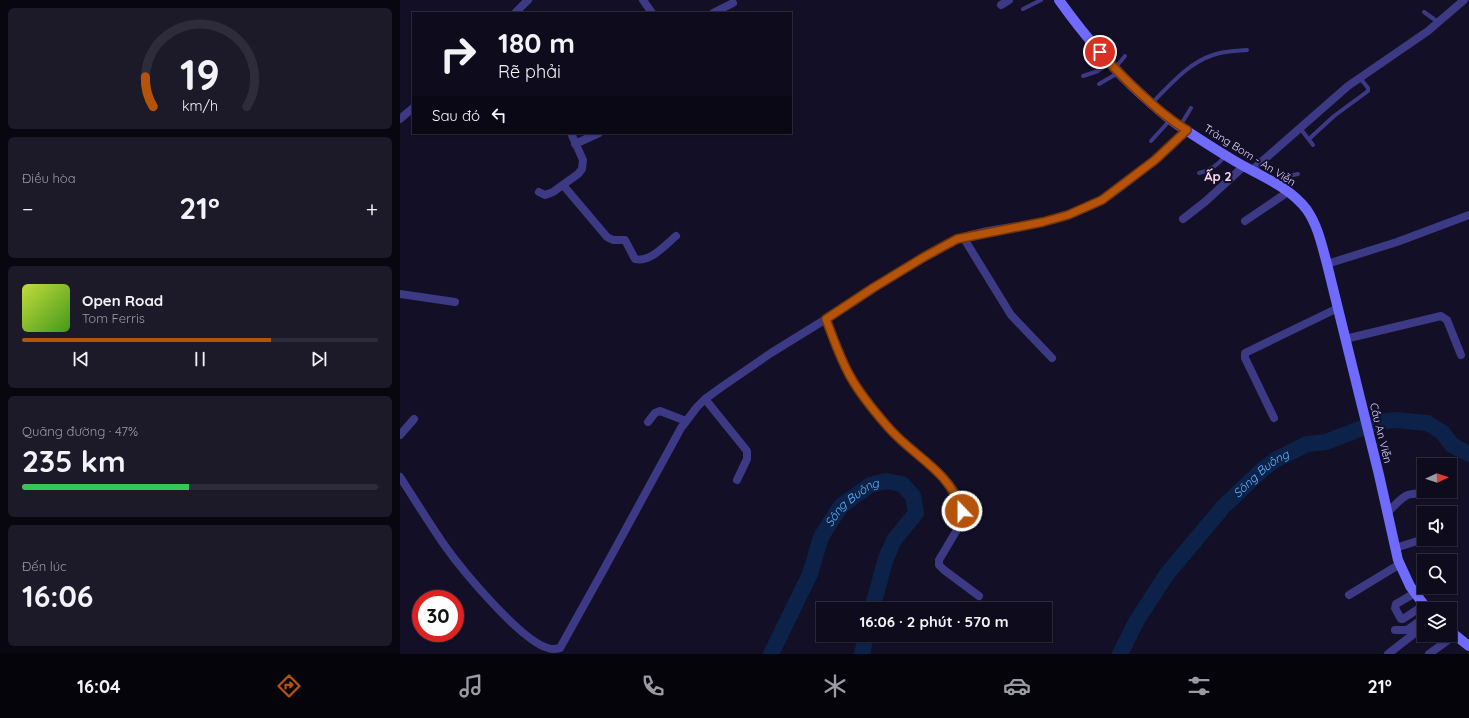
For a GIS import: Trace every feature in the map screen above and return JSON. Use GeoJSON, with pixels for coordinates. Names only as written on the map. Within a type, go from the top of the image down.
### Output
{"type":"FeatureCollection","features":[{"type":"Feature","properties":{"kind":"main road","name":"Trảng Bom - An Viễn"},"geometry":{"type":"LineString","coordinates":[[1059,0],[1080,30],[1114,68],[1151,103],[1183,128],[1226,156],[1284,189],[1301,203],[1314,223],[1320,239],[1359,397]]}},
{"type":"Feature","properties":{"kind":"main road","name":"Cầu An Viễn"},"geometry":{"type":"LineString","coordinates":[[1359,397],[1387,513]]}},
{"type":"Feature","properties":{"kind":"main road"},"geometry":{"type":"LineString","coordinates":[[1387,513],[1400,564],[1404,574],[1421,602]]}},
{"type":"Feature","properties":{"kind":"main road"},"geometry":{"type":"LineString","coordinates":[[1457,636],[1469,646]]}},
{"type":"Feature","properties":{"kind":"street"},"geometry":{"type":"LineString","coordinates":[[517,12],[528,0]]}},
{"type":"Feature","properties":{"kind":"street"},"geometry":{"type":"LineString","coordinates":[[643,0],[651,12]]}},
{"type":"Feature","properties":{"kind":"street"},"geometry":{"type":"LineString","coordinates":[[1001,5],[1010,0]]}},
{"type":"Feature","properties":{"kind":"street"},"geometry":{"type":"LineString","coordinates":[[1183,219],[1300,128],[1348,86],[1400,51],[1464,0]]}},
{"type":"Feature","properties":{"kind":"street"},"geometry":{"type":"LineString","coordinates":[[715,12],[733,4]]}},
{"type":"Feature","properties":{"kind":"street"},"geometry":{"type":"LineString","coordinates":[[400,119],[412,109]]}},
{"type":"Feature","properties":{"kind":"street"},"geometry":{"type":"LineString","coordinates":[[400,477],[441,540],[467,575],[510,621],[529,637],[549,649],[557,651],[562,646],[677,434],[705,399],[771,353],[917,260],[950,242],[963,237],[1043,222],[1068,215],[1102,200],[1155,160],[1183,128]]}},
{"type":"Feature","properties":{"kind":"street"},"geometry":{"type":"LineString","coordinates":[[539,192],[545,195],[553,192],[578,174],[582,169],[583,160],[570,134]]}},
{"type":"Feature","properties":{"kind":"street"},"geometry":{"type":"LineString","coordinates":[[575,144],[597,134]]}},
{"type":"Feature","properties":{"kind":"street"},"geometry":{"type":"LineString","coordinates":[[563,185],[607,237],[612,240],[625,240],[635,259],[646,259],[676,236]]}},
{"type":"Feature","properties":{"kind":"street"},"geometry":{"type":"LineString","coordinates":[[1245,221],[1284,189]]}},
{"type":"Feature","properties":{"kind":"street"},"geometry":{"type":"LineString","coordinates":[[1327,264],[1397,242],[1469,215]]}},
{"type":"Feature","properties":{"kind":"street"},"geometry":{"type":"LineString","coordinates":[[963,237],[1011,315],[1052,358]]}},
{"type":"Feature","properties":{"kind":"street"},"geometry":{"type":"LineString","coordinates":[[400,294],[455,302]]}},
{"type":"Feature","properties":{"kind":"street"},"geometry":{"type":"LineString","coordinates":[[1274,418],[1245,358],[1245,353],[1338,308]]}},
{"type":"Feature","properties":{"kind":"street"},"geometry":{"type":"LineString","coordinates":[[1345,338],[1441,316],[1447,320],[1461,355]]}},
{"type":"Feature","properties":{"kind":"street"},"geometry":{"type":"LineString","coordinates":[[826,319],[850,376],[865,399],[896,436],[930,464],[951,486],[960,504],[962,517],[961,523],[939,560],[939,565],[979,596]]}},
{"type":"Feature","properties":{"kind":"street"},"geometry":{"type":"LineString","coordinates":[[705,399],[747,451],[747,458],[736,480]]}},
{"type":"Feature","properties":{"kind":"street"},"geometry":{"type":"LineString","coordinates":[[648,422],[655,413],[660,411],[686,421]]}},
{"type":"Feature","properties":{"kind":"street"},"geometry":{"type":"LineString","coordinates":[[400,435],[414,419]]}},
{"type":"Feature","properties":{"kind":"street"},"geometry":{"type":"LineString","coordinates":[[1387,513],[1405,496],[1417,493]]}},
{"type":"Feature","properties":{"kind":"street"},"geometry":{"type":"LineString","coordinates":[[1395,548],[1417,541]]}},
{"type":"Feature","properties":{"kind":"street"},"geometry":{"type":"LineString","coordinates":[[1349,595],[1400,564]]}},
{"type":"Feature","properties":{"kind":"street"},"geometry":{"type":"LineString","coordinates":[[1415,593],[1396,604],[1395,608],[1401,619],[1404,619],[1417,612]]}},
{"type":"Feature","properties":{"kind":"street"},"geometry":{"type":"LineString","coordinates":[[1395,630],[1407,630],[1417,623]]}},
{"type":"Feature","properties":{"kind":"street"},"geometry":{"type":"LineString","coordinates":[[1388,654],[1417,631]]}},
{"type":"Feature","properties":{"kind":"street"},"geometry":{"type":"LineString","coordinates":[[1429,654],[1443,642]]}},
{"type":"Feature","properties":{"kind":"lane"},"geometry":{"type":"LineString","coordinates":[[1023,9],[1040,0]]}},
{"type":"Feature","properties":{"kind":"lane"},"geometry":{"type":"LineString","coordinates":[[1424,12],[1438,22]]}},
{"type":"Feature","properties":{"kind":"lane"},"geometry":{"type":"LineString","coordinates":[[1151,103],[1184,71],[1206,57],[1215,54],[1247,50]]}},
{"type":"Feature","properties":{"kind":"lane"},"geometry":{"type":"LineString","coordinates":[[1099,84],[1125,56]]}},
{"type":"Feature","properties":{"kind":"lane"},"geometry":{"type":"LineString","coordinates":[[1083,76],[1114,68]]}},
{"type":"Feature","properties":{"kind":"lane"},"geometry":{"type":"LineString","coordinates":[[1309,139],[1334,116],[1368,91],[1368,88],[1360,78]]}},
{"type":"Feature","properties":{"kind":"lane"},"geometry":{"type":"LineString","coordinates":[[1183,128],[1192,108]]}},
{"type":"Feature","properties":{"kind":"lane"},"geometry":{"type":"LineString","coordinates":[[1151,141],[1171,119]]}},
{"type":"Feature","properties":{"kind":"lane"},"geometry":{"type":"LineString","coordinates":[[1300,128],[1313,145]]}},
{"type":"Feature","properties":{"kind":"lane"},"geometry":{"type":"LineString","coordinates":[[1199,173],[1210,169],[1226,156]]}},
{"type":"Feature","properties":{"kind":"lane"},"geometry":{"type":"LineString","coordinates":[[1284,189],[1288,176],[1298,174]]}},
{"type":"Feature","properties":{"kind":"waterway","name":"Sông Buông"},"geometry":{"type":"LineString","coordinates":[[1120,654],[1137,620],[1167,574],[1223,507],[1262,470],[1275,460],[1307,444],[1326,442],[1378,422],[1395,420],[1427,423],[1442,432],[1452,445],[1469,454]]}},
{"type":"Feature","properties":{"kind":"waterway","name":"Sông Buông"},"geometry":{"type":"LineString","coordinates":[[771,654],[810,574],[821,537],[831,521],[841,506],[870,485],[886,481],[902,484],[913,496],[916,513],[894,540],[886,558],[874,602]]}},
{"type":"Feature","properties":{"kind":"waterway","name":"Sông Buông"},"geometry":{"type":"LineString","coordinates":[[862,654],[865,642]]}},
{"type":"Feature","properties":{"kind":"district","name":"Ấp 2"},"geometry":{"type":"Point","coordinates":[1218,176]}},
{"type":"Feature","properties":{"kind":"route"},"geometry":{"type":"LineString","coordinates":[[962,511],[951,486],[930,464],[896,436],[865,399],[850,376],[826,319],[873,288],[950,242],[963,237],[1043,222],[1068,215],[1102,200],[1155,160],[1187,130],[1178,125],[1151,103],[1118,73],[1100,52]]}}]}
